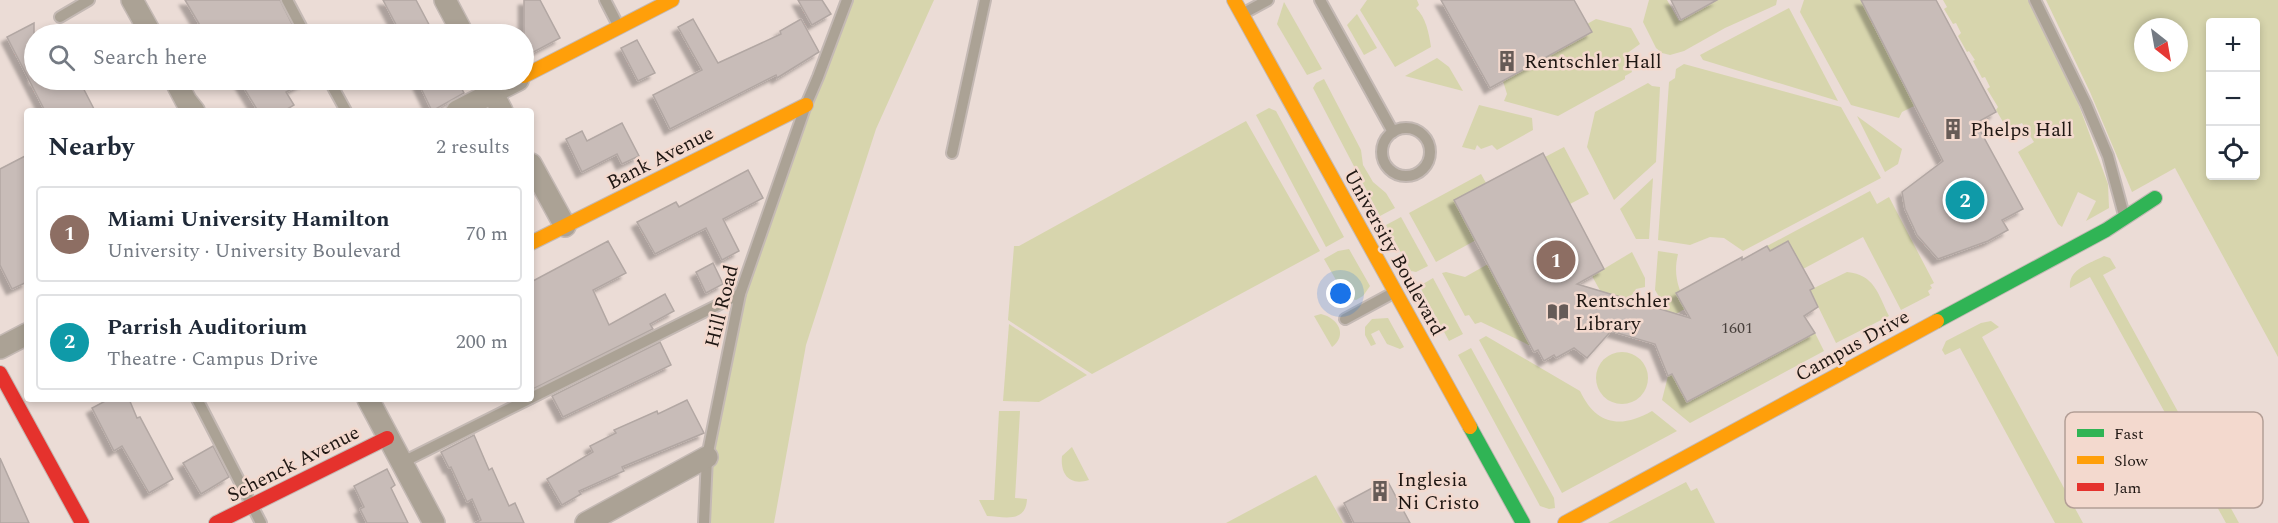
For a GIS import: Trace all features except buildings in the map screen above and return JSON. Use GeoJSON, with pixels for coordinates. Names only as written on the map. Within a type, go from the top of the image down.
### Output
{"type":"FeatureCollection","features":[{"type":"Feature","properties":{"kind":"street"},"geometry":{"type":"LineString","coordinates":[[132,0],[145,24]]}},
{"type":"Feature","properties":{"kind":"street"},"geometry":{"type":"LineString","coordinates":[[445,0],[458,24]]}},
{"type":"Feature","properties":{"kind":"street"},"geometry":{"type":"LineString","coordinates":[[534,71],[672,0]]}},
{"type":"Feature","properties":{"kind":"street","name":"University Boulevard"},"geometry":{"type":"LineString","coordinates":[[1234,0],[1524,523]]}},
{"type":"Feature","properties":{"kind":"street"},"geometry":{"type":"LineString","coordinates":[[180,90],[192,108]]}},
{"type":"Feature","properties":{"kind":"street"},"geometry":{"type":"LineString","coordinates":[[463,108],[493,94]]}},
{"type":"Feature","properties":{"kind":"street","name":"Bank Avenue"},"geometry":{"type":"LineString","coordinates":[[534,242],[806,105]]}},
{"type":"Feature","properties":{"kind":"street"},"geometry":{"type":"LineString","coordinates":[[534,169],[565,226]]}},
{"type":"Feature","properties":{"kind":"street","name":"Campus Drive"},"geometry":{"type":"LineString","coordinates":[[1565,523],[2106,230],[2155,198]]}},
{"type":"Feature","properties":{"kind":"street"},"geometry":{"type":"LineString","coordinates":[[0,348],[24,336]]}},
{"type":"Feature","properties":{"kind":"street"},"geometry":{"type":"LineString","coordinates":[[0,373],[82,523]]}},
{"type":"Feature","properties":{"kind":"street"},"geometry":{"type":"LineString","coordinates":[[369,402],[434,523]]}},
{"type":"Feature","properties":{"kind":"street","name":"Schenck Avenue"},"geometry":{"type":"LineString","coordinates":[[216,523],[387,438]]}},
{"type":"Feature","properties":{"kind":"street"},"geometry":{"type":"LineString","coordinates":[[586,523],[707,457]]}},
{"type":"Feature","properties":{"kind":"lane"},"geometry":{"type":"LineString","coordinates":[[60,17],[89,0]]}},
{"type":"Feature","properties":{"kind":"lane"},"geometry":{"type":"LineString","coordinates":[[287,0],[300,24]]}},
{"type":"Feature","properties":{"kind":"lane"},"geometry":{"type":"LineString","coordinates":[[605,0],[619,27]]}},
{"type":"Feature","properties":{"kind":"lane","name":"Hill Road"},"geometry":{"type":"LineString","coordinates":[[704,523],[707,457],[740,294],[806,105],[819,77],[847,0]]}},
{"type":"Feature","properties":{"kind":"lane"},"geometry":{"type":"LineString","coordinates":[[952,153],[985,0]]}},
{"type":"Feature","properties":{"kind":"lane"},"geometry":{"type":"LineString","coordinates":[[1242,14],[1268,0]]}},
{"type":"Feature","properties":{"kind":"lane"},"geometry":{"type":"LineString","coordinates":[[1320,0],[1393,132]]}},
{"type":"Feature","properties":{"kind":"lane"},"geometry":{"type":"LineString","coordinates":[[2035,0],[2077,83],[2103,146],[2125,218]]}},
{"type":"Feature","properties":{"kind":"lane"},"geometry":{"type":"LineString","coordinates":[[334,90],[344,108]]}},
{"type":"Feature","properties":{"kind":"lane"},"geometry":{"type":"LineString","coordinates":[[1407,128],[1420,132],[1429,142],[1431,156],[1425,168],[1413,176],[1400,176],[1388,168],[1382,156],[1384,142],[1393,132],[1407,128]]}},
{"type":"Feature","properties":{"kind":"lane"},"geometry":{"type":"LineString","coordinates":[[1345,319],[1395,292]]}},
{"type":"Feature","properties":{"kind":"lane"},"geometry":{"type":"LineString","coordinates":[[534,397],[740,294]]}},
{"type":"Feature","properties":{"kind":"lane"},"geometry":{"type":"LineString","coordinates":[[199,402],[261,523]]}},
{"type":"Feature","properties":{"kind":"lane"},"geometry":{"type":"LineString","coordinates":[[401,464],[524,402]]}},
{"type":"Feature","properties":{"kind":"shaded area"},"geometry":{"type":"Polygon","coordinates":[[[847,0],[934,0],[876,129],[806,345],[774,523],[704,523],[707,457],[740,294],[847,0]]]}},
{"type":"Feature","properties":{"kind":"shaded area"},"geometry":{"type":"Polygon","coordinates":[[[1367,0],[1417,0],[1419,5],[1416,8],[1425,21],[1431,47],[1395,67],[1360,10],[1367,0]]]}},
{"type":"Feature","properties":{"kind":"shaded area"},"geometry":{"type":"Polygon","coordinates":[[[1649,0],[1667,0],[1679,21],[1717,0],[1777,0],[1776,5],[1725,28],[1684,51],[1670,55],[1656,48],[1643,22],[1649,0]]]}},
{"type":"Feature","properties":{"kind":"shaded area"},"geometry":{"type":"Polygon","coordinates":[[[1804,0],[1861,0],[1915,102],[1914,106],[1902,112],[1899,118],[1851,105],[1800,12],[1804,0]]]}},
{"type":"Feature","properties":{"kind":"shaded area"},"geometry":{"type":"Polygon","coordinates":[[[1943,0],[2028,0],[2074,92],[2108,184],[2109,208],[2086,221],[2096,201],[2078,192],[2062,227],[2058,224],[2018,152],[2034,142],[2022,123],[2009,129],[2006,127],[1987,89],[1990,87],[1985,77],[1982,78],[1973,61],[1975,60],[1969,51],[1967,52],[1958,36],[1961,33],[1944,9],[1947,7],[1943,0]]]}},
{"type":"Feature","properties":{"kind":"shaded area"},"geometry":{"type":"Polygon","coordinates":[[[2046,0],[2278,0],[2278,357],[2175,168],[2132,192],[2090,92],[2046,0]]]}},
{"type":"Feature","properties":{"kind":"shaded area"},"geometry":{"type":"Polygon","coordinates":[[[1284,2],[1322,69],[1307,75],[1277,24],[1284,2]]]}},
{"type":"Feature","properties":{"kind":"shaded area"},"geometry":{"type":"Polygon","coordinates":[[[1789,8],[1838,101],[1703,60],[1700,55],[1789,8]]]}},
{"type":"Feature","properties":{"kind":"shaded area"},"geometry":{"type":"Polygon","coordinates":[[[1357,14],[1377,48],[1364,55],[1347,25],[1357,14]]]}},
{"type":"Feature","properties":{"kind":"shaded area"},"geometry":{"type":"Polygon","coordinates":[[[1596,19],[1631,28],[1640,44],[1626,54],[1632,72],[1625,76],[1625,79],[1558,116],[1504,101],[1507,94],[1503,81],[1592,32],[1587,24],[1596,19]]]}},
{"type":"Feature","properties":{"kind":"shaded area"},"geometry":{"type":"Polygon","coordinates":[[[1437,58],[1449,67],[1463,91],[1405,76],[1437,58]]]}},
{"type":"Feature","properties":{"kind":"shaded area"},"geometry":{"type":"Polygon","coordinates":[[[1684,64],[1841,107],[1881,178],[1743,251],[1724,238],[1710,237],[1690,245],[1658,240],[1669,82],[1675,78],[1676,69],[1684,64]]]}},
{"type":"Feature","properties":{"kind":"shaded area"},"geometry":{"type":"Polygon","coordinates":[[[1324,79],[1361,150],[1363,165],[1373,182],[1386,193],[1395,208],[1380,216],[1313,88],[1316,83],[1324,79]]]}},
{"type":"Feature","properties":{"kind":"shaded area"},"geometry":{"type":"Polygon","coordinates":[[[1648,83],[1660,87],[1656,162],[1614,200],[1587,147],[1595,112],[1648,83]]]}},
{"type":"Feature","properties":{"kind":"shaded area"},"geometry":{"type":"Polygon","coordinates":[[[1479,105],[1532,118],[1533,130],[1497,150],[1492,145],[1481,149],[1477,145],[1475,150],[1462,147],[1479,105]]]}},
{"type":"Feature","properties":{"kind":"shaded area"},"geometry":{"type":"Polygon","coordinates":[[[1269,108],[1276,111],[1344,237],[1326,247],[1256,115],[1269,108]]]}},
{"type":"Feature","properties":{"kind":"shaded area"},"geometry":{"type":"Polygon","coordinates":[[[1857,116],[1902,149],[1898,164],[1885,172],[1857,116]]]}},
{"type":"Feature","properties":{"kind":"shaded area"},"geometry":{"type":"Polygon","coordinates":[[[1246,121],[1320,251],[1092,374],[1008,320],[1014,246],[1019,246],[1246,121]]]}},
{"type":"Feature","properties":{"kind":"shaded area"},"geometry":{"type":"Polygon","coordinates":[[[1564,147],[1589,194],[1570,204],[1545,157],[1564,147]]]}},
{"type":"Feature","properties":{"kind":"shaded area"},"geometry":{"type":"Polygon","coordinates":[[[1481,174],[1486,183],[1454,200],[1476,240],[1436,262],[1409,213],[1481,174]]]}},
{"type":"Feature","properties":{"kind":"shaded area"},"geometry":{"type":"Polygon","coordinates":[[[1653,178],[1649,239],[1636,239],[1620,209],[1653,178]]]}},
{"type":"Feature","properties":{"kind":"shaded area"},"geometry":{"type":"Polygon","coordinates":[[[1870,191],[1877,204],[1889,197],[1934,283],[1930,285],[1932,288],[1928,291],[1930,295],[1901,310],[1863,237],[1803,269],[1788,241],[1770,251],[1767,246],[1870,191]]]}},
{"type":"Feature","properties":{"kind":"shaded area"},"geometry":{"type":"Polygon","coordinates":[[[1401,217],[1428,266],[1416,272],[1411,271],[1386,225],[1401,217]]]}},
{"type":"Feature","properties":{"kind":"shaded area"},"geometry":{"type":"Polygon","coordinates":[[[1349,249],[1370,286],[1363,296],[1356,300],[1346,298],[1324,259],[1338,251],[1349,249]]]}},
{"type":"Feature","properties":{"kind":"shaded area"},"geometry":{"type":"Polygon","coordinates":[[[1658,251],[1678,254],[1677,282],[1688,307],[1664,321],[1667,311],[1660,309],[1661,300],[1655,290],[1658,251]]]}},
{"type":"Feature","properties":{"kind":"shaded area"},"geometry":{"type":"Polygon","coordinates":[[[1632,252],[1645,278],[1645,287],[1636,289],[1629,299],[1618,296],[1613,314],[1592,276],[1632,252]]]}},
{"type":"Feature","properties":{"kind":"shaded area"},"geometry":{"type":"Polygon","coordinates":[[[2104,256],[2110,258],[2116,268],[2103,275],[2178,412],[2165,412],[2090,277],[2070,288],[2072,276],[2086,265],[2104,256]]]}},
{"type":"Feature","properties":{"kind":"shaded area"},"geometry":{"type":"Polygon","coordinates":[[[1488,264],[1531,346],[1481,322],[1475,324],[1469,315],[1465,316],[1442,273],[1465,277],[1488,264]]]}},
{"type":"Feature","properties":{"kind":"shaded area"},"geometry":{"type":"Polygon","coordinates":[[[1847,272],[1870,281],[1889,316],[1836,343],[1810,290],[1847,272]]]}},
{"type":"Feature","properties":{"kind":"shaded area"},"geometry":{"type":"Polygon","coordinates":[[[1433,278],[1463,334],[1449,341],[1421,289],[1423,284],[1433,278]]]}},
{"type":"Feature","properties":{"kind":"shaded area"},"geometry":{"type":"Polygon","coordinates":[[[1321,314],[1332,319],[1339,328],[1339,337],[1332,347],[1314,316],[1321,314]]]}},
{"type":"Feature","properties":{"kind":"shaded area"},"geometry":{"type":"Polygon","coordinates":[[[1388,318],[1404,347],[1400,349],[1387,344],[1379,330],[1371,334],[1376,344],[1371,346],[1365,335],[1365,327],[1372,319],[1388,318]]]}},
{"type":"Feature","properties":{"kind":"shaded area"},"geometry":{"type":"Polygon","coordinates":[[[1991,321],[1999,327],[1982,337],[2065,490],[2065,508],[2075,508],[2083,523],[2055,523],[1960,348],[1945,355],[1942,350],[1946,341],[1981,323],[1991,321]]]}},
{"type":"Feature","properties":{"kind":"shaded area"},"geometry":{"type":"Polygon","coordinates":[[[1009,324],[1087,375],[1039,402],[1003,401],[1009,324]]]}},
{"type":"Feature","properties":{"kind":"shaded area"},"geometry":{"type":"Polygon","coordinates":[[[1815,333],[1824,351],[1690,423],[1662,400],[1668,376],[1672,374],[1687,402],[1815,333]]]}},
{"type":"Feature","properties":{"kind":"shaded area"},"geometry":{"type":"Polygon","coordinates":[[[1486,336],[1580,391],[1594,411],[1610,421],[1630,420],[1652,411],[1677,431],[1562,493],[1479,340],[1486,336]]]}},
{"type":"Feature","properties":{"kind":"shaded area"},"geometry":{"type":"Polygon","coordinates":[[[1471,348],[1554,498],[1555,508],[1540,506],[1458,355],[1471,348]]]}},
{"type":"Feature","properties":{"kind":"shaded area"},"geometry":{"type":"Polygon","coordinates":[[[1617,352],[1627,352],[1636,356],[1644,364],[1648,378],[1644,392],[1636,400],[1627,404],[1617,404],[1608,400],[1600,392],[1596,383],[1596,373],[1600,364],[1608,356],[1617,352]]]}},
{"type":"Feature","properties":{"kind":"shaded area"},"geometry":{"type":"Polygon","coordinates":[[[999,411],[1020,411],[1015,498],[1027,499],[1023,512],[1013,517],[987,516],[979,500],[994,500],[999,411]]]}},
{"type":"Feature","properties":{"kind":"shaded area"},"geometry":{"type":"Polygon","coordinates":[[[1072,447],[1089,480],[1072,480],[1065,474],[1062,456],[1072,447]]]}},
{"type":"Feature","properties":{"kind":"shaded area"},"geometry":{"type":"Polygon","coordinates":[[[1316,475],[1343,523],[1226,523],[1316,475]]]}},
{"type":"Feature","properties":{"kind":"shaded area"},"geometry":{"type":"Polygon","coordinates":[[[1686,482],[1691,491],[1697,488],[1715,523],[1608,523],[1686,482]]]}},
{"type":"Feature","properties":{"kind":"shaded area"},"geometry":{"type":"Polygon","coordinates":[[[2218,508],[2231,508],[2239,523],[2226,523],[2218,508]]]}},
{"type":"Feature","properties":{"kind":"traffic: fast"},"geometry":{"type":"LineString","coordinates":[[1937,321],[2106,230],[2155,198]]}},
{"type":"Feature","properties":{"kind":"traffic: fast"},"geometry":{"type":"LineString","coordinates":[[1470,427],[1523,523]]}},
{"type":"Feature","properties":{"kind":"traffic: slow"},"geometry":{"type":"LineString","coordinates":[[534,71],[672,0]]}},
{"type":"Feature","properties":{"kind":"traffic: slow"},"geometry":{"type":"LineString","coordinates":[[1234,0],[1470,427]]}},
{"type":"Feature","properties":{"kind":"traffic: slow"},"geometry":{"type":"LineString","coordinates":[[534,241],[806,105]]}},
{"type":"Feature","properties":{"kind":"traffic: slow"},"geometry":{"type":"LineString","coordinates":[[1565,523],[1937,321]]}},
{"type":"Feature","properties":{"kind":"traffic: jam"},"geometry":{"type":"LineString","coordinates":[[0,373],[82,523]]}},
{"type":"Feature","properties":{"kind":"traffic: jam"},"geometry":{"type":"LineString","coordinates":[[216,523],[387,438]]}},
{"type":"Feature","properties":{"kind":"place","name":"Rentschler Hall"},"geometry":{"type":"Point","coordinates":[1507,61]}},
{"type":"Feature","properties":{"kind":"place","name":"Phelps Hall"},"geometry":{"type":"Point","coordinates":[1953,129]}},
{"type":"Feature","properties":{"kind":"place","name":"Parrish Auditorium"},"geometry":{"type":"Point","coordinates":[1965,200]}},
{"type":"Feature","properties":{"kind":"place","name":"Miami University Hamilton"},"geometry":{"type":"Point","coordinates":[1556,260]}},
{"type":"Feature","properties":{"kind":"place","name":"Rentschler Library"},"geometry":{"type":"Point","coordinates":[1558,312]}},
{"type":"Feature","properties":{"kind":"place","name":"Inglesia Ni Cristo"},"geometry":{"type":"Point","coordinates":[1380,491]}}]}
